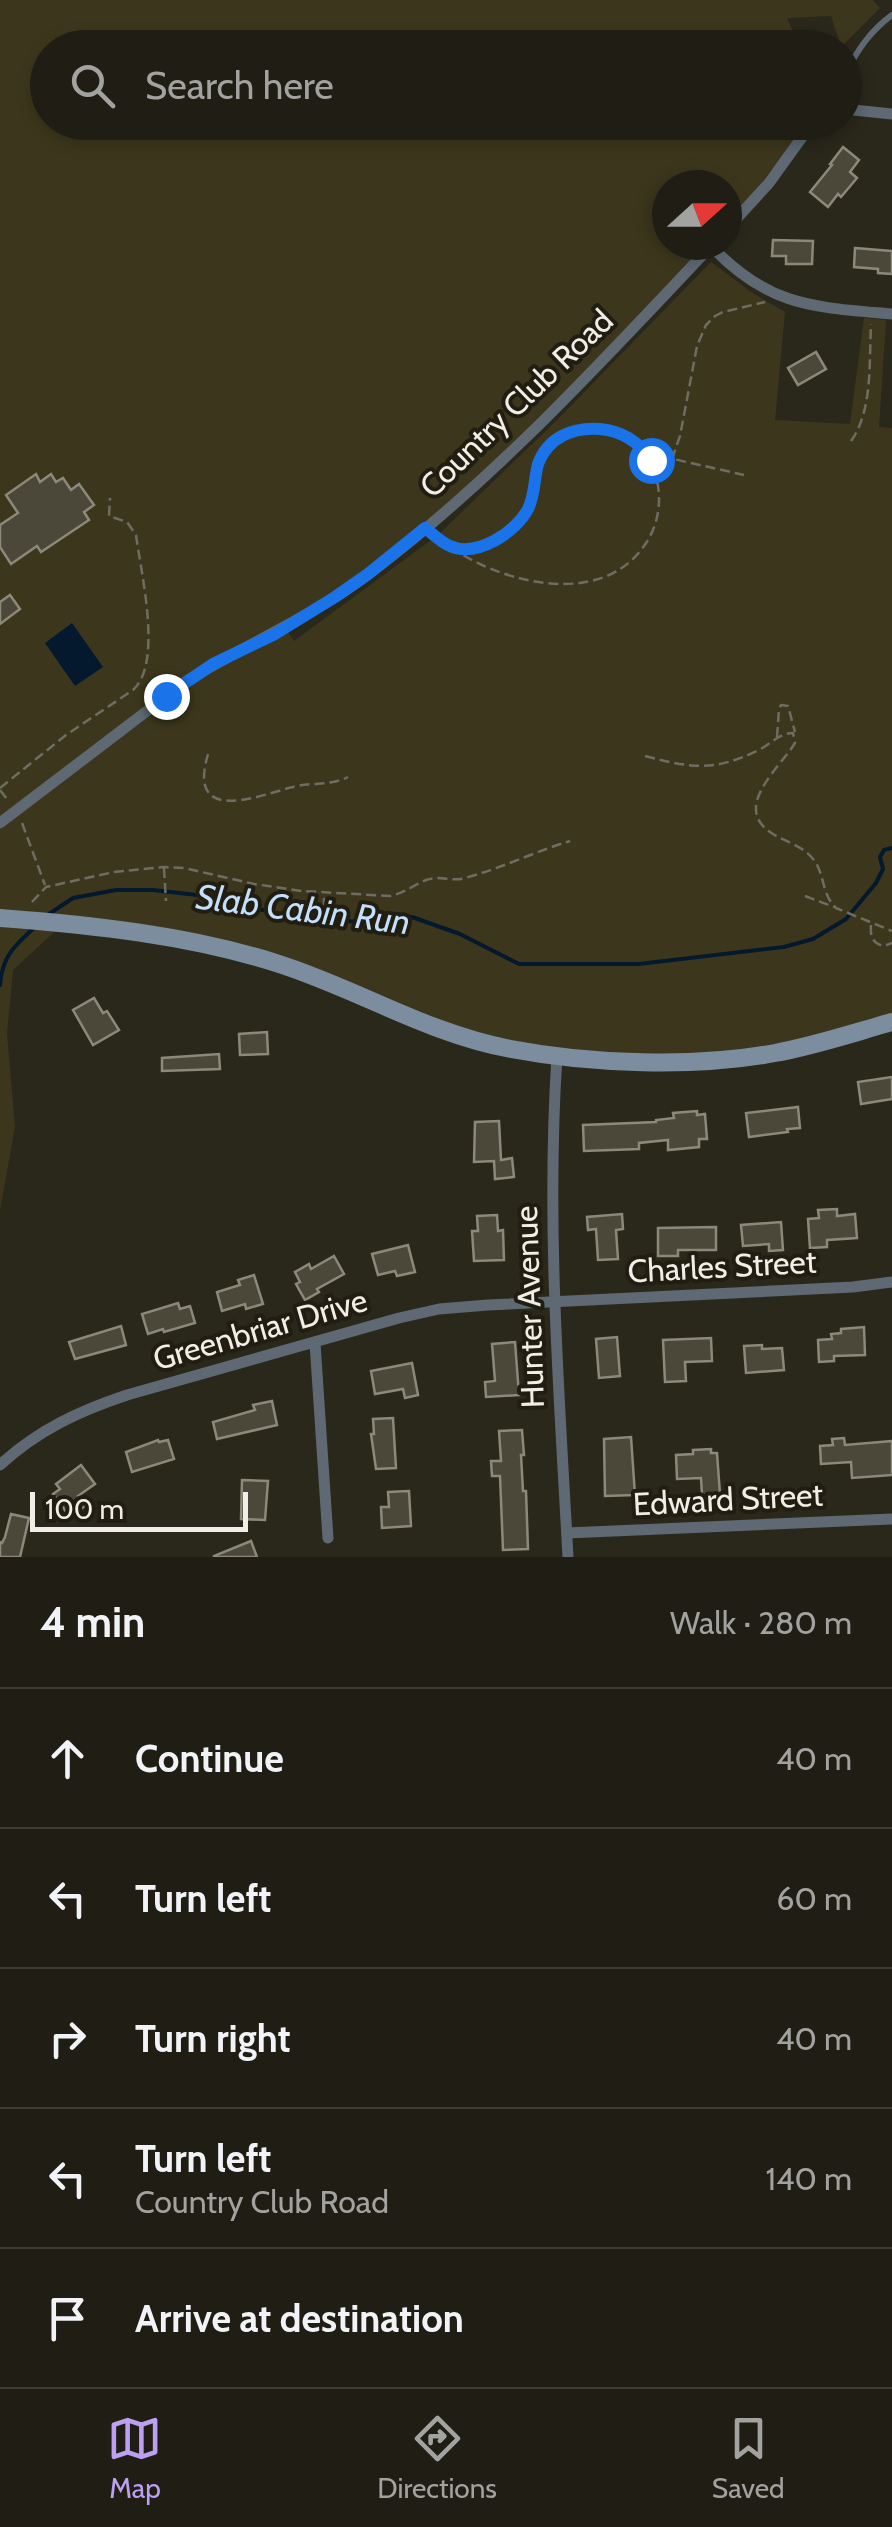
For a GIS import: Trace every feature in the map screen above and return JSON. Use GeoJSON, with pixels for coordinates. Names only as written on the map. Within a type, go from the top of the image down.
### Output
{"type":"FeatureCollection","features":[{"type":"Feature","properties":{"kind":"main road"},"geometry":{"type":"LineString","coordinates":[[13,917],[172,939],[277,963],[439,1029],[475,1041],[556,1056],[648,1062],[718,1061],[801,1048],[892,1022]]}},
{"type":"Feature","properties":{"kind":"street"},"geometry":{"type":"LineString","coordinates":[[862,112],[892,114]]}},
{"type":"Feature","properties":{"kind":"street"},"geometry":{"type":"LineString","coordinates":[[742,213],[800,140]]}},
{"type":"Feature","properties":{"kind":"street","name":"Country Club Road"},"geometry":{"type":"LineString","coordinates":[[0,823],[185,682],[275,634],[368,574],[487,475],[698,260]]}},
{"type":"Feature","properties":{"kind":"street"},"geometry":{"type":"LineString","coordinates":[[725,260],[761,288],[816,308],[892,314]]}},
{"type":"Feature","properties":{"kind":"street","name":"Hunter Avenue"},"geometry":{"type":"LineString","coordinates":[[556,1056],[551,1150],[554,1303],[568,1557]]}},
{"type":"Feature","properties":{"kind":"street","name":"Charles Street"},"geometry":{"type":"LineString","coordinates":[[554,1303],[892,1282]]}},
{"type":"Feature","properties":{"kind":"street","name":"Greenbriar Drive"},"geometry":{"type":"LineString","coordinates":[[0,1464],[38,1434],[86,1408],[127,1395],[399,1318],[438,1310],[554,1303]]}},
{"type":"Feature","properties":{"kind":"street"},"geometry":{"type":"LineString","coordinates":[[314,1344],[328,1538]]}},
{"type":"Feature","properties":{"kind":"street","name":"Edward Street"},"geometry":{"type":"LineString","coordinates":[[567,1532],[892,1519]]}},
{"type":"Feature","properties":{"kind":"lane"},"geometry":{"type":"LineString","coordinates":[[862,43],[892,15]]}},
{"type":"Feature","properties":{"kind":"path"},"geometry":{"type":"LineString","coordinates":[[672,458],[680,436],[697,346],[706,325],[724,312],[777,295]]}},
{"type":"Feature","properties":{"kind":"path"},"geometry":{"type":"LineString","coordinates":[[850,441],[866,409],[872,312]]}},
{"type":"Feature","properties":{"kind":"path"},"geometry":{"type":"LineString","coordinates":[[425,528],[452,547],[489,568],[524,580],[549,584],[612,575],[638,555],[653,527],[658,494],[646,453],[630,438],[616,433],[570,432],[546,449],[528,508],[508,534],[480,546],[452,547]]}},
{"type":"Feature","properties":{"kind":"path"},"geometry":{"type":"LineString","coordinates":[[646,453],[744,475]]}},
{"type":"Feature","properties":{"kind":"path"},"geometry":{"type":"LineString","coordinates":[[46,887],[16,811],[0,789],[66,736],[134,690],[147,669],[150,642],[136,535],[127,522],[109,516],[110,498]]}},
{"type":"Feature","properties":{"kind":"path"},"geometry":{"type":"LineString","coordinates":[[776,738],[779,708],[785,704],[791,711],[796,743],[758,793],[757,813],[766,830],[812,857],[828,901],[838,909]]}},
{"type":"Feature","properties":{"kind":"path"},"geometry":{"type":"LineString","coordinates":[[645,756],[696,768],[716,766],[762,749],[789,732],[796,737]]}},
{"type":"Feature","properties":{"kind":"path"},"geometry":{"type":"LineString","coordinates":[[208,754],[206,786],[220,801],[232,802],[348,777]]}},
{"type":"Feature","properties":{"kind":"path"},"geometry":{"type":"LineString","coordinates":[[13,917],[46,887],[114,872],[164,869],[184,868],[254,884],[390,896],[427,879],[465,878],[570,840]]}},
{"type":"Feature","properties":{"kind":"path"},"geometry":{"type":"LineString","coordinates":[[164,869],[166,900]]}},
{"type":"Feature","properties":{"kind":"path"},"geometry":{"type":"LineString","coordinates":[[324,892],[324,923]]}},
{"type":"Feature","properties":{"kind":"path"},"geometry":{"type":"LineString","coordinates":[[805,896],[892,931]]}},
{"type":"Feature","properties":{"kind":"path"},"geometry":{"type":"LineString","coordinates":[[872,923],[875,942],[884,946],[892,943]]}},
{"type":"Feature","properties":{"kind":"shaded area"},"geometry":{"type":"Polygon","coordinates":[[[0,0],[873,0],[880,8],[858,30],[836,30],[831,16],[787,18],[792,30],[30,30],[30,140],[795,140],[742,207],[742,170],[652,170],[652,260],[697,260],[434,521],[285,628],[294,641],[438,535],[711,262],[785,312],[775,420],[850,424],[864,318],[886,320],[879,427],[892,428],[892,1022],[717,1061],[511,1049],[277,963],[64,923],[13,970],[7,1034],[15,1127],[0,1210],[0,0]]]}},
{"type":"Feature","properties":{"kind":"water"},"geometry":{"type":"Polygon","coordinates":[[[72,623],[103,667],[75,686],[45,643],[72,623]]]}},
{"type":"Feature","properties":{"kind":"building"},"geometry":{"type":"Polygon","coordinates":[[[843,147],[859,160],[850,172],[857,178],[828,207],[810,192],[843,147]]]}},
{"type":"Feature","properties":{"kind":"building"},"geometry":{"type":"Polygon","coordinates":[[[773,240],[813,241],[812,264],[786,264],[786,256],[772,256],[773,240]]]}},
{"type":"Feature","properties":{"kind":"building"},"geometry":{"type":"Polygon","coordinates":[[[855,248],[892,251],[892,274],[854,267],[855,248]]]}},
{"type":"Feature","properties":{"kind":"building"},"geometry":{"type":"Polygon","coordinates":[[[816,352],[826,369],[798,385],[788,368],[816,352]]]}},
{"type":"Feature","properties":{"kind":"building"},"geometry":{"type":"Polygon","coordinates":[[[36,474],[40,482],[51,474],[56,482],[63,478],[71,490],[79,484],[94,505],[84,512],[89,520],[41,552],[37,546],[11,564],[0,547],[0,525],[18,513],[6,495],[36,474]]]}},
{"type":"Feature","properties":{"kind":"building"},"geometry":{"type":"Polygon","coordinates":[[[10,595],[20,609],[0,624],[0,602],[10,595]]]}},
{"type":"Feature","properties":{"kind":"building"},"geometry":{"type":"Polygon","coordinates":[[[94,998],[119,1030],[93,1045],[73,1010],[94,998]]]}},
{"type":"Feature","properties":{"kind":"building"},"geometry":{"type":"Polygon","coordinates":[[[267,1032],[268,1054],[240,1055],[239,1034],[267,1032]]]}},
{"type":"Feature","properties":{"kind":"building"},"geometry":{"type":"Polygon","coordinates":[[[219,1054],[220,1069],[162,1071],[162,1058],[219,1054]]]}},
{"type":"Feature","properties":{"kind":"building"},"geometry":{"type":"Polygon","coordinates":[[[892,1077],[892,1099],[861,1104],[858,1082],[892,1077]]]}},
{"type":"Feature","properties":{"kind":"building"},"geometry":{"type":"Polygon","coordinates":[[[798,1107],[800,1128],[749,1137],[746,1113],[798,1107]]]}},
{"type":"Feature","properties":{"kind":"building"},"geometry":{"type":"Polygon","coordinates":[[[697,1111],[697,1115],[705,1114],[707,1139],[699,1139],[699,1147],[668,1150],[668,1140],[639,1143],[639,1149],[584,1151],[583,1125],[656,1122],[674,1118],[673,1113],[697,1111]]]}},
{"type":"Feature","properties":{"kind":"building"},"geometry":{"type":"Polygon","coordinates":[[[499,1121],[501,1160],[512,1158],[514,1177],[495,1179],[494,1161],[474,1162],[475,1122],[499,1121]]]}},
{"type":"Feature","properties":{"kind":"building"},"geometry":{"type":"Polygon","coordinates":[[[837,1209],[837,1216],[855,1214],[857,1238],[827,1240],[827,1247],[810,1248],[808,1219],[819,1218],[818,1210],[837,1209]]]}},
{"type":"Feature","properties":{"kind":"building"},"geometry":{"type":"Polygon","coordinates":[[[622,1214],[623,1229],[616,1230],[618,1259],[598,1260],[596,1229],[588,1230],[587,1217],[622,1214]]]}},
{"type":"Feature","properties":{"kind":"building"},"geometry":{"type":"Polygon","coordinates":[[[497,1215],[498,1231],[503,1230],[504,1260],[474,1261],[472,1231],[478,1231],[477,1216],[497,1215]]]}},
{"type":"Feature","properties":{"kind":"building"},"geometry":{"type":"Polygon","coordinates":[[[781,1222],[783,1250],[769,1251],[769,1244],[743,1246],[741,1225],[781,1222]]]}},
{"type":"Feature","properties":{"kind":"building"},"geometry":{"type":"Polygon","coordinates":[[[716,1227],[716,1250],[678,1250],[678,1256],[658,1256],[658,1228],[716,1227]]]}},
{"type":"Feature","properties":{"kind":"building"},"geometry":{"type":"Polygon","coordinates":[[[408,1245],[415,1272],[378,1275],[372,1254],[408,1245]]]}},
{"type":"Feature","properties":{"kind":"building"},"geometry":{"type":"Polygon","coordinates":[[[334,1256],[344,1274],[305,1300],[296,1284],[300,1282],[295,1272],[309,1264],[311,1269],[334,1256]]]}},
{"type":"Feature","properties":{"kind":"building"},"geometry":{"type":"Polygon","coordinates":[[[254,1275],[263,1304],[246,1309],[245,1304],[222,1311],[217,1292],[240,1285],[238,1280],[254,1275]]]}},
{"type":"Feature","properties":{"kind":"building"},"geometry":{"type":"Polygon","coordinates":[[[178,1303],[180,1309],[190,1306],[195,1323],[148,1334],[142,1314],[178,1303]]]}},
{"type":"Feature","properties":{"kind":"building"},"geometry":{"type":"Polygon","coordinates":[[[121,1326],[126,1345],[75,1359],[69,1342],[121,1326]]]}},
{"type":"Feature","properties":{"kind":"building"},"geometry":{"type":"Polygon","coordinates":[[[864,1327],[865,1355],[834,1356],[834,1361],[819,1362],[818,1340],[832,1339],[831,1334],[841,1333],[841,1329],[864,1327]]]}},
{"type":"Feature","properties":{"kind":"building"},"geometry":{"type":"Polygon","coordinates":[[[617,1337],[620,1376],[599,1378],[596,1339],[617,1337]]]}},
{"type":"Feature","properties":{"kind":"building"},"geometry":{"type":"Polygon","coordinates":[[[711,1338],[712,1361],[685,1362],[686,1381],[665,1382],[663,1340],[711,1338]]]}},
{"type":"Feature","properties":{"kind":"building"},"geometry":{"type":"Polygon","coordinates":[[[515,1342],[519,1395],[486,1397],[485,1382],[495,1381],[492,1344],[515,1342]]]}},
{"type":"Feature","properties":{"kind":"building"},"geometry":{"type":"Polygon","coordinates":[[[762,1345],[762,1349],[782,1348],[784,1370],[746,1373],[744,1346],[762,1345]]]}},
{"type":"Feature","properties":{"kind":"building"},"geometry":{"type":"Polygon","coordinates":[[[412,1363],[418,1395],[405,1398],[403,1389],[375,1394],[371,1371],[412,1363]]]}},
{"type":"Feature","properties":{"kind":"building"},"geometry":{"type":"Polygon","coordinates":[[[272,1401],[277,1425],[217,1439],[213,1422],[272,1401]]]}},
{"type":"Feature","properties":{"kind":"building"},"geometry":{"type":"Polygon","coordinates":[[[393,1418],[396,1468],[376,1469],[373,1419],[393,1418]]]}},
{"type":"Feature","properties":{"kind":"building"},"geometry":{"type":"Polygon","coordinates":[[[522,1430],[528,1549],[503,1550],[500,1476],[492,1476],[491,1461],[501,1461],[499,1431],[522,1430]]]}},
{"type":"Feature","properties":{"kind":"building"},"geometry":{"type":"Polygon","coordinates":[[[631,1437],[635,1495],[605,1496],[604,1439],[631,1437]]]}},
{"type":"Feature","properties":{"kind":"building"},"geometry":{"type":"Polygon","coordinates":[[[844,1438],[845,1445],[892,1441],[892,1475],[852,1478],[851,1462],[821,1464],[820,1446],[833,1445],[832,1439],[844,1438]]]}},
{"type":"Feature","properties":{"kind":"building"},"geometry":{"type":"Polygon","coordinates":[[[168,1440],[174,1459],[132,1472],[126,1452],[168,1440]]]}},
{"type":"Feature","properties":{"kind":"building"},"geometry":{"type":"Polygon","coordinates":[[[711,1449],[711,1453],[717,1453],[720,1494],[702,1495],[701,1478],[677,1479],[676,1455],[711,1449]]]}},
{"type":"Feature","properties":{"kind":"building"},"geometry":{"type":"Polygon","coordinates":[[[81,1465],[95,1484],[78,1496],[85,1506],[70,1517],[53,1494],[60,1489],[56,1484],[81,1465]]]}},
{"type":"Feature","properties":{"kind":"building"},"geometry":{"type":"Polygon","coordinates":[[[242,1480],[268,1481],[265,1520],[241,1519],[242,1480]]]}},
{"type":"Feature","properties":{"kind":"building"},"geometry":{"type":"Polygon","coordinates":[[[409,1491],[411,1526],[382,1528],[381,1507],[389,1507],[388,1492],[409,1491]]]}},
{"type":"Feature","properties":{"kind":"building"},"geometry":{"type":"Polygon","coordinates":[[[11,1514],[29,1518],[20,1557],[0,1557],[0,1542],[11,1514]]]}},
{"type":"Feature","properties":{"kind":"building"},"geometry":{"type":"Polygon","coordinates":[[[251,1541],[257,1557],[214,1557],[214,1556],[251,1541]]]}},
{"type":"Feature","properties":{"kind":"waterway","name":"Slab Cabin Run"},"geometry":{"type":"LineString","coordinates":[[49,914],[73,898],[116,890],[153,890],[206,896],[275,913],[345,921],[368,922],[388,915],[412,917],[460,934],[519,964],[639,964],[784,947],[813,939],[846,919],[876,883],[883,869],[880,857],[884,850],[892,848]]}},
{"type":"Feature","properties":{"kind":"waterway","name":"Slab Cabin Run"},"geometry":{"type":"LineString","coordinates":[[0,985],[10,953],[35,927]]}},
{"type":"Feature","properties":{"kind":"route"},"geometry":{"type":"LineString","coordinates":[[166,696],[213,664],[275,634],[335,597],[425,528],[452,547],[464,548],[493,542],[508,534],[528,508],[546,449],[570,432],[587,429],[616,433],[643,448],[651,460]]}}]}
